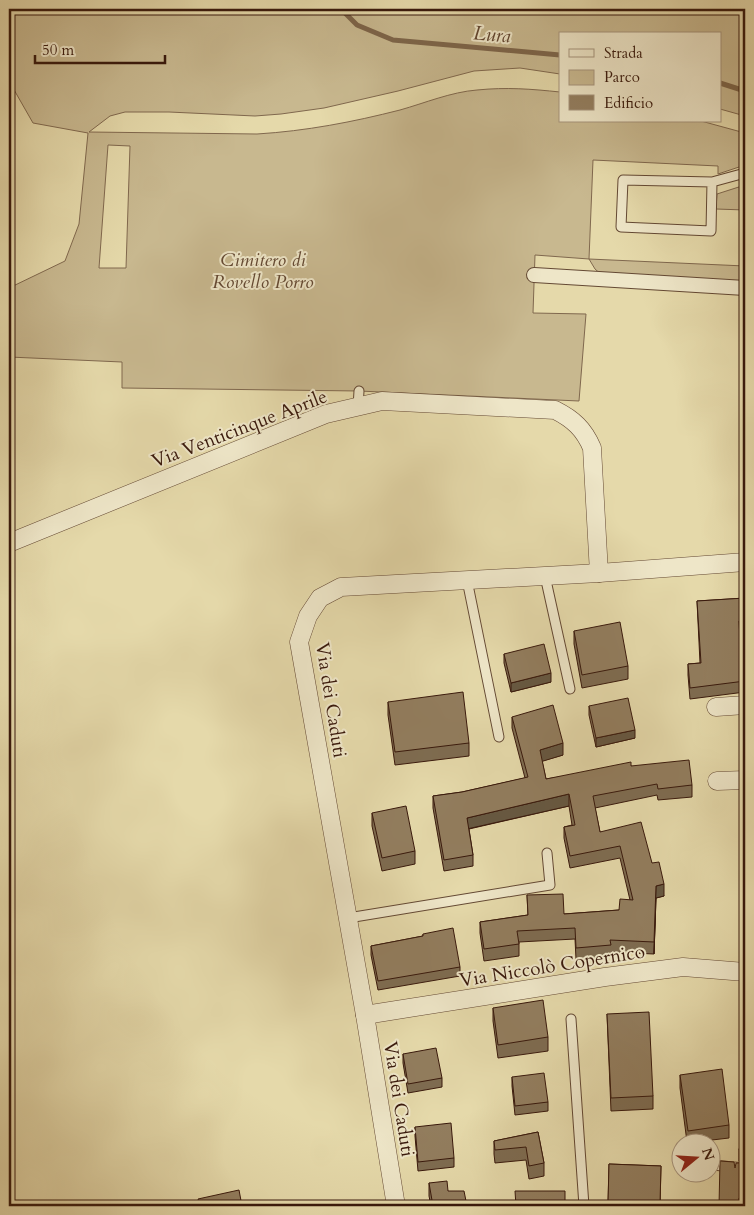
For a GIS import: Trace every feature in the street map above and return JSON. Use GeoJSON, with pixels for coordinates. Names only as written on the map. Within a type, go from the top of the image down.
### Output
{"type":"FeatureCollection","features":[{"type":"Feature","properties":{"kind":"street"},"geometry":{"type":"LineString","coordinates":[[534,275],[745,288]]}},
{"type":"Feature","properties":{"kind":"street","name":"Via Venticinque Aprile"},"geometry":{"type":"LineString","coordinates":[[9,543],[359,399],[555,410],[566,415],[577,423],[587,435],[592,448],[599,572]]}},
{"type":"Feature","properties":{"kind":"street","name":"Via dei Caduti"},"geometry":{"type":"LineString","coordinates":[[396,1206],[300,642],[308,616],[320,598],[342,588],[745,562]]}},
{"type":"Feature","properties":{"kind":"street"},"geometry":{"type":"LineString","coordinates":[[716,707],[745,705]]}},
{"type":"Feature","properties":{"kind":"street"},"geometry":{"type":"LineString","coordinates":[[717,781],[745,780]]}},
{"type":"Feature","properties":{"kind":"street","name":"Via Niccolò Copernico"},"geometry":{"type":"LineString","coordinates":[[365,1015],[605,977],[683,967],[745,972]]}},
{"type":"Feature","properties":{"kind":"lane"},"geometry":{"type":"LineString","coordinates":[[712,182],[711,231],[621,227],[623,180],[712,182],[745,173]]}},
{"type":"Feature","properties":{"kind":"lane"},"geometry":{"type":"LineString","coordinates":[[545,576],[570,689]]}},
{"type":"Feature","properties":{"kind":"lane"},"geometry":{"type":"LineString","coordinates":[[467,580],[499,737]]}},
{"type":"Feature","properties":{"kind":"lane"},"geometry":{"type":"LineString","coordinates":[[348,918],[550,885],[547,853]]}},
{"type":"Feature","properties":{"kind":"lane"},"geometry":{"type":"LineString","coordinates":[[571,1019],[584,1206]]}},
{"type":"Feature","properties":{"kind":"lane"},"geometry":{"type":"LineString","coordinates":[[722,1167],[745,1168]]}},
{"type":"Feature","properties":{"kind":"green space","name":"Cimitero di Rovello Porro"},"geometry":{"type":"Polygon","coordinates":[[[9,9],[745,9],[745,116],[722,110],[722,32],[559,32],[559,74],[520,68],[474,71],[324,108],[281,114],[255,116],[125,112],[110,116],[89,132],[275,133],[365,118],[467,91],[519,89],[559,92],[559,122],[705,122],[745,133],[745,165],[718,174],[718,166],[593,160],[589,259],[535,255],[533,313],[586,314],[579,401],[359,391],[122,388],[122,362],[9,357],[9,288],[65,261],[79,224],[88,133],[33,123],[9,81],[9,9]],[[108,145],[99,268],[126,268],[130,146],[108,145]]]}},
{"type":"Feature","properties":{"kind":"green space"},"geometry":{"type":"Polygon","coordinates":[[[745,185],[745,210],[716,209],[717,194],[745,185]]]}},
{"type":"Feature","properties":{"kind":"green space"},"geometry":{"type":"Polygon","coordinates":[[[589,259],[745,266],[745,282],[604,277],[595,269],[589,259]]]}},
{"type":"Feature","properties":{"kind":"building"},"geometry":{"type":"Polygon","coordinates":[[[745,598],[745,621],[739,621],[741,658],[745,657],[745,681],[690,688],[688,664],[701,663],[697,601],[745,598]]]}},
{"type":"Feature","properties":{"kind":"building"},"geometry":{"type":"Polygon","coordinates":[[[620,622],[628,666],[582,675],[574,631],[620,622]]]}},
{"type":"Feature","properties":{"kind":"building"},"geometry":{"type":"Polygon","coordinates":[[[544,644],[551,673],[511,683],[504,654],[544,644]]]}},
{"type":"Feature","properties":{"kind":"building"},"geometry":{"type":"Polygon","coordinates":[[[463,692],[469,743],[395,752],[388,702],[463,692]]]}},
{"type":"Feature","properties":{"kind":"building"},"geometry":{"type":"Polygon","coordinates":[[[628,698],[635,730],[596,738],[589,706],[628,698]]]}},
{"type":"Feature","properties":{"kind":"building"},"geometry":{"type":"Polygon","coordinates":[[[553,705],[563,743],[540,750],[546,779],[631,762],[631,766],[689,760],[692,785],[658,789],[657,784],[593,796],[600,832],[641,822],[652,863],[659,862],[664,884],[656,886],[654,942],[610,940],[611,945],[576,948],[575,928],[517,931],[519,944],[484,949],[480,922],[528,915],[527,895],[563,894],[564,914],[619,910],[620,899],[633,900],[620,846],[570,856],[564,827],[575,825],[569,794],[467,818],[473,855],[444,860],[433,796],[462,792],[528,777],[512,717],[553,705]]]}},
{"type":"Feature","properties":{"kind":"building"},"geometry":{"type":"Polygon","coordinates":[[[406,806],[415,851],[382,858],[372,813],[406,806]]]}},
{"type":"Feature","properties":{"kind":"building"},"geometry":{"type":"Polygon","coordinates":[[[745,837],[745,876],[744,876],[745,837]]]}},
{"type":"Feature","properties":{"kind":"building"},"geometry":{"type":"Polygon","coordinates":[[[453,928],[460,967],[378,981],[371,946],[453,928]]]}},
{"type":"Feature","properties":{"kind":"building"},"geometry":{"type":"Polygon","coordinates":[[[543,1000],[548,1037],[498,1045],[493,1008],[543,1000]]]}},
{"type":"Feature","properties":{"kind":"building"},"geometry":{"type":"Polygon","coordinates":[[[649,1012],[653,1096],[611,1098],[607,1014],[649,1012]]]}},
{"type":"Feature","properties":{"kind":"building"},"geometry":{"type":"Polygon","coordinates":[[[436,1048],[442,1078],[408,1084],[403,1054],[436,1048]]]}},
{"type":"Feature","properties":{"kind":"building"},"geometry":{"type":"Polygon","coordinates":[[[722,1069],[729,1125],[688,1131],[680,1075],[722,1069]]]}},
{"type":"Feature","properties":{"kind":"building"},"geometry":{"type":"Polygon","coordinates":[[[544,1073],[548,1102],[515,1106],[512,1077],[544,1073]]]}},
{"type":"Feature","properties":{"kind":"building"},"geometry":{"type":"Polygon","coordinates":[[[451,1123],[454,1158],[418,1162],[415,1127],[451,1123]]]}},
{"type":"Feature","properties":{"kind":"building"},"geometry":{"type":"Polygon","coordinates":[[[745,1125],[745,1151],[739,1150],[745,1125]]]}},
{"type":"Feature","properties":{"kind":"building"},"geometry":{"type":"Polygon","coordinates":[[[538,1132],[544,1163],[529,1166],[526,1147],[495,1150],[494,1141],[538,1132]]]}},
{"type":"Feature","properties":{"kind":"building"},"geometry":{"type":"Polygon","coordinates":[[[722,1161],[734,1162],[735,1168],[736,1163],[745,1163],[745,1198],[739,1198],[739,1206],[719,1206],[722,1161]]]}},
{"type":"Feature","properties":{"kind":"building"},"geometry":{"type":"Polygon","coordinates":[[[609,1164],[661,1166],[660,1203],[608,1202],[609,1164]]]}},
{"type":"Feature","properties":{"kind":"building"},"geometry":{"type":"Polygon","coordinates":[[[447,1181],[448,1191],[464,1191],[467,1206],[433,1206],[429,1183],[447,1181]]]}},
{"type":"Feature","properties":{"kind":"building"},"geometry":{"type":"Polygon","coordinates":[[[239,1190],[242,1206],[200,1206],[198,1199],[239,1190]]]}},
{"type":"Feature","properties":{"kind":"building"},"geometry":{"type":"Polygon","coordinates":[[[515,1191],[565,1191],[565,1206],[516,1206],[515,1191]]]}},
{"type":"Feature","properties":{"kind":"waterway","name":"Lura"},"geometry":{"type":"LineString","coordinates":[[341,9],[357,25],[393,40],[559,55]]}},
{"type":"Feature","properties":{"kind":"waterway","name":"Lura"},"geometry":{"type":"LineString","coordinates":[[722,84],[745,91]]}}]}
